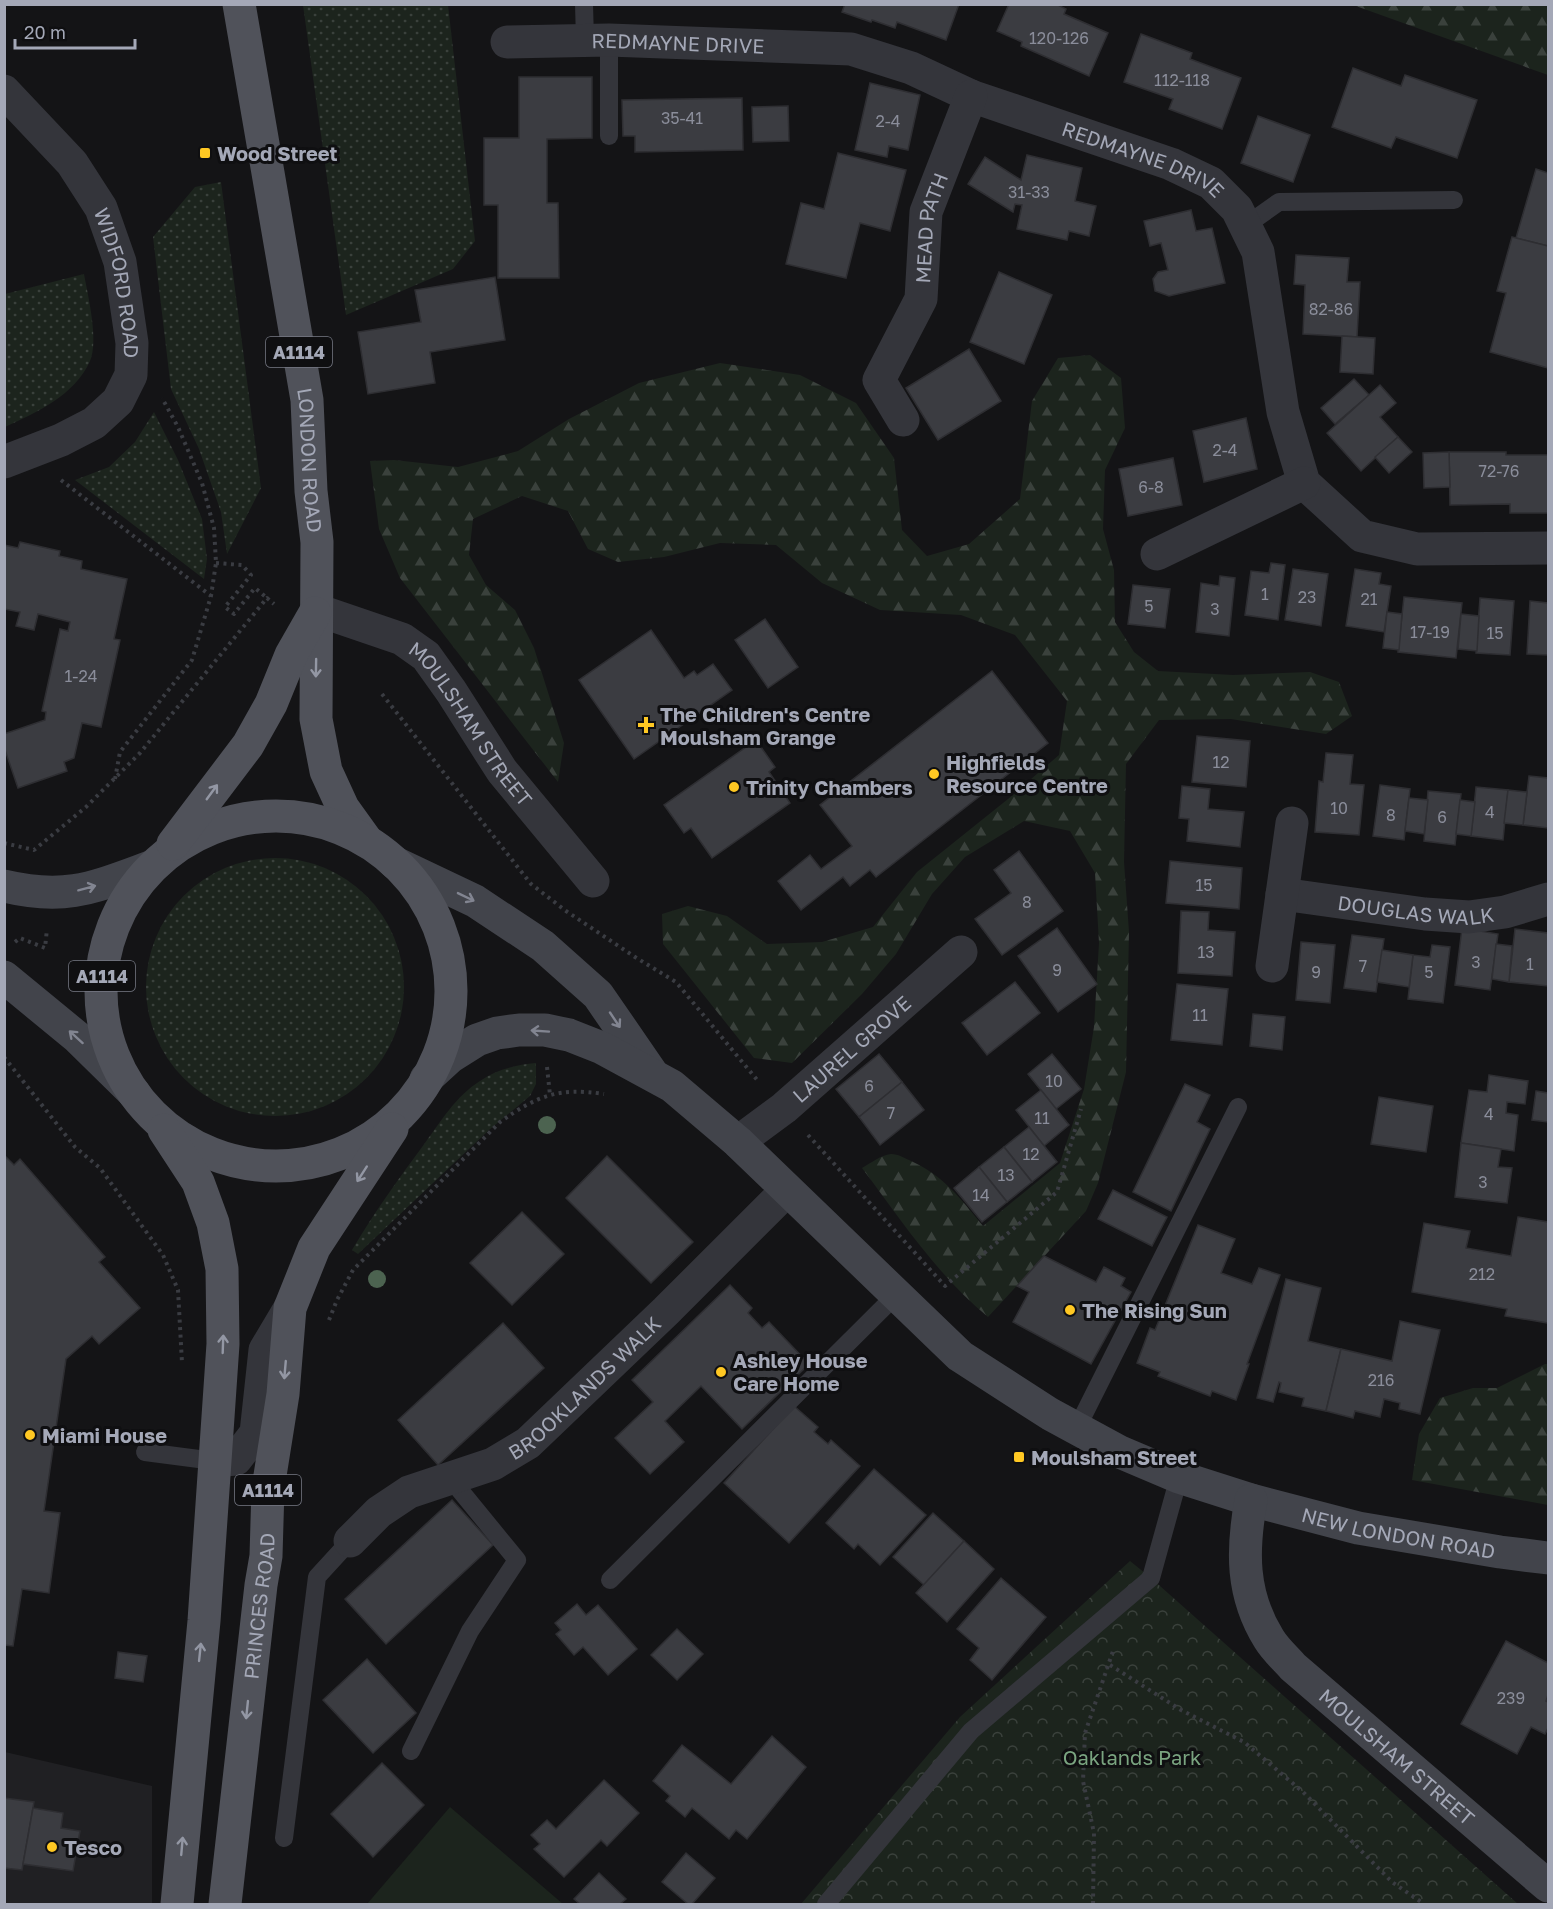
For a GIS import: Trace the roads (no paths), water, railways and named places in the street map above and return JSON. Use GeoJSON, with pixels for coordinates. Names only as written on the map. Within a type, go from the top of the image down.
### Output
{"type":"FeatureCollection","features":[{"type":"Feature","properties":{"kind":"main road","name":"LONDON ROAD"},"geometry":{"type":"LineString","coordinates":[[239,4],[307,400],[311,491],[317,542],[316,719],[326,771],[343,807],[367,842]]}},
{"type":"Feature","properties":{"kind":"main road","name":"A1114"},"geometry":{"type":"LineString","coordinates":[[177,1905],[204,1621],[223,1344],[222,1269],[213,1223],[198,1182],[158,1119],[134,1092],[108,1042],[102,1009],[101,984],[105,954],[114,924],[131,893],[159,861],[248,745],[271,704],[291,655],[317,610]]}},
{"type":"Feature","properties":{"kind":"main road","name":"A1114"},"geometry":{"type":"LineString","coordinates":[[158,1119],[189,1142],[225,1158],[265,1165],[285,1165],[324,1159],[351,1148],[389,1124],[406,1107],[426,1079],[438,1054],[446,1027],[450,994],[444,945],[433,916],[420,892],[395,863],[367,842],[336,826],[306,818],[270,816],[243,818],[211,828],[182,843],[159,861]]}},
{"type":"Feature","properties":{"kind":"main road"},"geometry":{"type":"LineString","coordinates":[[4,886],[29,892],[53,894],[80,891],[159,861]]}},
{"type":"Feature","properties":{"kind":"main road"},"geometry":{"type":"LineString","coordinates":[[395,863],[475,901],[543,946],[598,995],[652,1074]]}},
{"type":"Feature","properties":{"kind":"main road"},"geometry":{"type":"LineString","coordinates":[[4,977],[77,1037],[134,1092]]}},
{"type":"Feature","properties":{"kind":"main road"},"geometry":{"type":"LineString","coordinates":[[426,1079],[450,1057],[477,1040],[497,1033],[544,1030],[569,1035],[602,1048],[672,1086],[738,1142],[960,1356],[1050,1414],[1120,1452],[1179,1477],[1251,1500]]}},
{"type":"Feature","properties":{"kind":"main road","name":"PRINCES ROAD"},"geometry":{"type":"LineString","coordinates":[[225,1905],[266,1556],[268,1488],[283,1394],[290,1308],[314,1248],[406,1107]]}},
{"type":"Feature","properties":{"kind":"main road","name":"NEW LONDON ROAD"},"geometry":{"type":"LineString","coordinates":[[1251,1500],[1358,1528],[1548,1558]]}},
{"type":"Feature","properties":{"kind":"main road","name":"MOULSHAM STREET"},"geometry":{"type":"LineString","coordinates":[[1251,1500],[1246,1529],[1244,1564],[1252,1606],[1269,1640],[1293,1667],[1548,1886]]}},
{"type":"Feature","properties":{"kind":"street","name":"REDMAYNE DRIVE"},"geometry":{"type":"LineString","coordinates":[[507,42],[597,40],[851,49],[911,68],[971,96],[1171,164],[1211,183],[1237,209],[1258,252],[1283,412],[1304,483]]}},
{"type":"Feature","properties":{"kind":"street","name":"WIDFORD ROAD"},"geometry":{"type":"LineString","coordinates":[[4,91],[72,163],[101,208],[120,262],[132,344],[131,375],[118,401],[94,423],[61,440],[16,458]]}},
{"type":"Feature","properties":{"kind":"street","name":"MEAD PATH"},"geometry":{"type":"LineString","coordinates":[[903,420],[879,380],[921,298],[926,212],[971,96]]}},
{"type":"Feature","properties":{"kind":"street"},"geometry":{"type":"LineString","coordinates":[[1157,554],[1304,483],[1362,536],[1417,549],[1548,548]]}},
{"type":"Feature","properties":{"kind":"street","name":"MOULSHAM STREET"},"geometry":{"type":"LineString","coordinates":[[317,610],[402,639],[426,656],[502,771],[593,881]]}},
{"type":"Feature","properties":{"kind":"street"},"geometry":{"type":"LineString","coordinates":[[1272,966],[1292,823]]}},
{"type":"Feature","properties":{"kind":"street","name":"DOUGLAS WALK"},"geometry":{"type":"LineString","coordinates":[[1282,894],[1425,914],[1469,917],[1505,912],[1548,899]]}},
{"type":"Feature","properties":{"kind":"street","name":"LAUREL GROVE"},"geometry":{"type":"LineString","coordinates":[[738,1142],[784,1108],[961,952]]}},
{"type":"Feature","properties":{"kind":"street","name":"BROOKLANDS WALK"},"geometry":{"type":"LineString","coordinates":[[350,1541],[379,1512],[409,1492],[493,1464],[528,1443],[666,1311],[787,1190]]}},
{"type":"Feature","properties":{"kind":"street","name":"PRINCES ROAD"},"geometry":{"type":"LineString","coordinates":[[214,1461],[236,1459],[256,1433],[265,1350],[290,1308]]}},
{"type":"Feature","properties":{"kind":"lane"},"geometry":{"type":"LineString","coordinates":[[584,4],[597,40],[609,136]]}},
{"type":"Feature","properties":{"kind":"lane"},"geometry":{"type":"LineString","coordinates":[[1245,226],[1279,202],[1454,200]]}},
{"type":"Feature","properties":{"kind":"lane"},"geometry":{"type":"LineString","coordinates":[[1077,1428],[1238,1107]]}},
{"type":"Feature","properties":{"kind":"lane"},"geometry":{"type":"LineString","coordinates":[[610,1580],[896,1295]]}},
{"type":"Feature","properties":{"kind":"lane"},"geometry":{"type":"LineString","coordinates":[[146,1452],[214,1461]]}},
{"type":"Feature","properties":{"kind":"lane"},"geometry":{"type":"LineString","coordinates":[[825,1905],[971,1731],[1151,1578],[1179,1477]]}},
{"type":"Feature","properties":{"kind":"lane"},"geometry":{"type":"LineString","coordinates":[[411,1751],[470,1631],[517,1560],[450,1478]]}},
{"type":"Feature","properties":{"kind":"lane"},"geometry":{"type":"LineString","coordinates":[[284,1838],[317,1577],[350,1541]]}},
{"type":"Feature","properties":{"kind":"place","name":"Wood Street"},"geometry":{"type":"Point","coordinates":[205,153]}},
{"type":"Feature","properties":{"kind":"place","name":"The Children's Centre Moulsham Grange"},"geometry":{"type":"Point","coordinates":[646,725]}},
{"type":"Feature","properties":{"kind":"place","name":"Highfields Resource Centre"},"geometry":{"type":"Point","coordinates":[934,774]}},
{"type":"Feature","properties":{"kind":"place","name":"Trinity Chambers"},"geometry":{"type":"Point","coordinates":[734,787]}},
{"type":"Feature","properties":{"kind":"place","name":"The Rising Sun"},"geometry":{"type":"Point","coordinates":[1070,1310]}},
{"type":"Feature","properties":{"kind":"place","name":"Ashley House Care Home"},"geometry":{"type":"Point","coordinates":[721,1372]}},
{"type":"Feature","properties":{"kind":"place","name":"Miami House"},"geometry":{"type":"Point","coordinates":[30,1435]}},
{"type":"Feature","properties":{"kind":"place","name":"Moulsham Street"},"geometry":{"type":"Point","coordinates":[1019,1457]}},
{"type":"Feature","properties":{"kind":"place","name":"Tesco"},"geometry":{"type":"Point","coordinates":[52,1847]}},
{"type":"Feature","properties":{"kind":"park label","name":"Oaklands Park"},"geometry":{"type":"Point","coordinates":[1132,1757]}}]}
